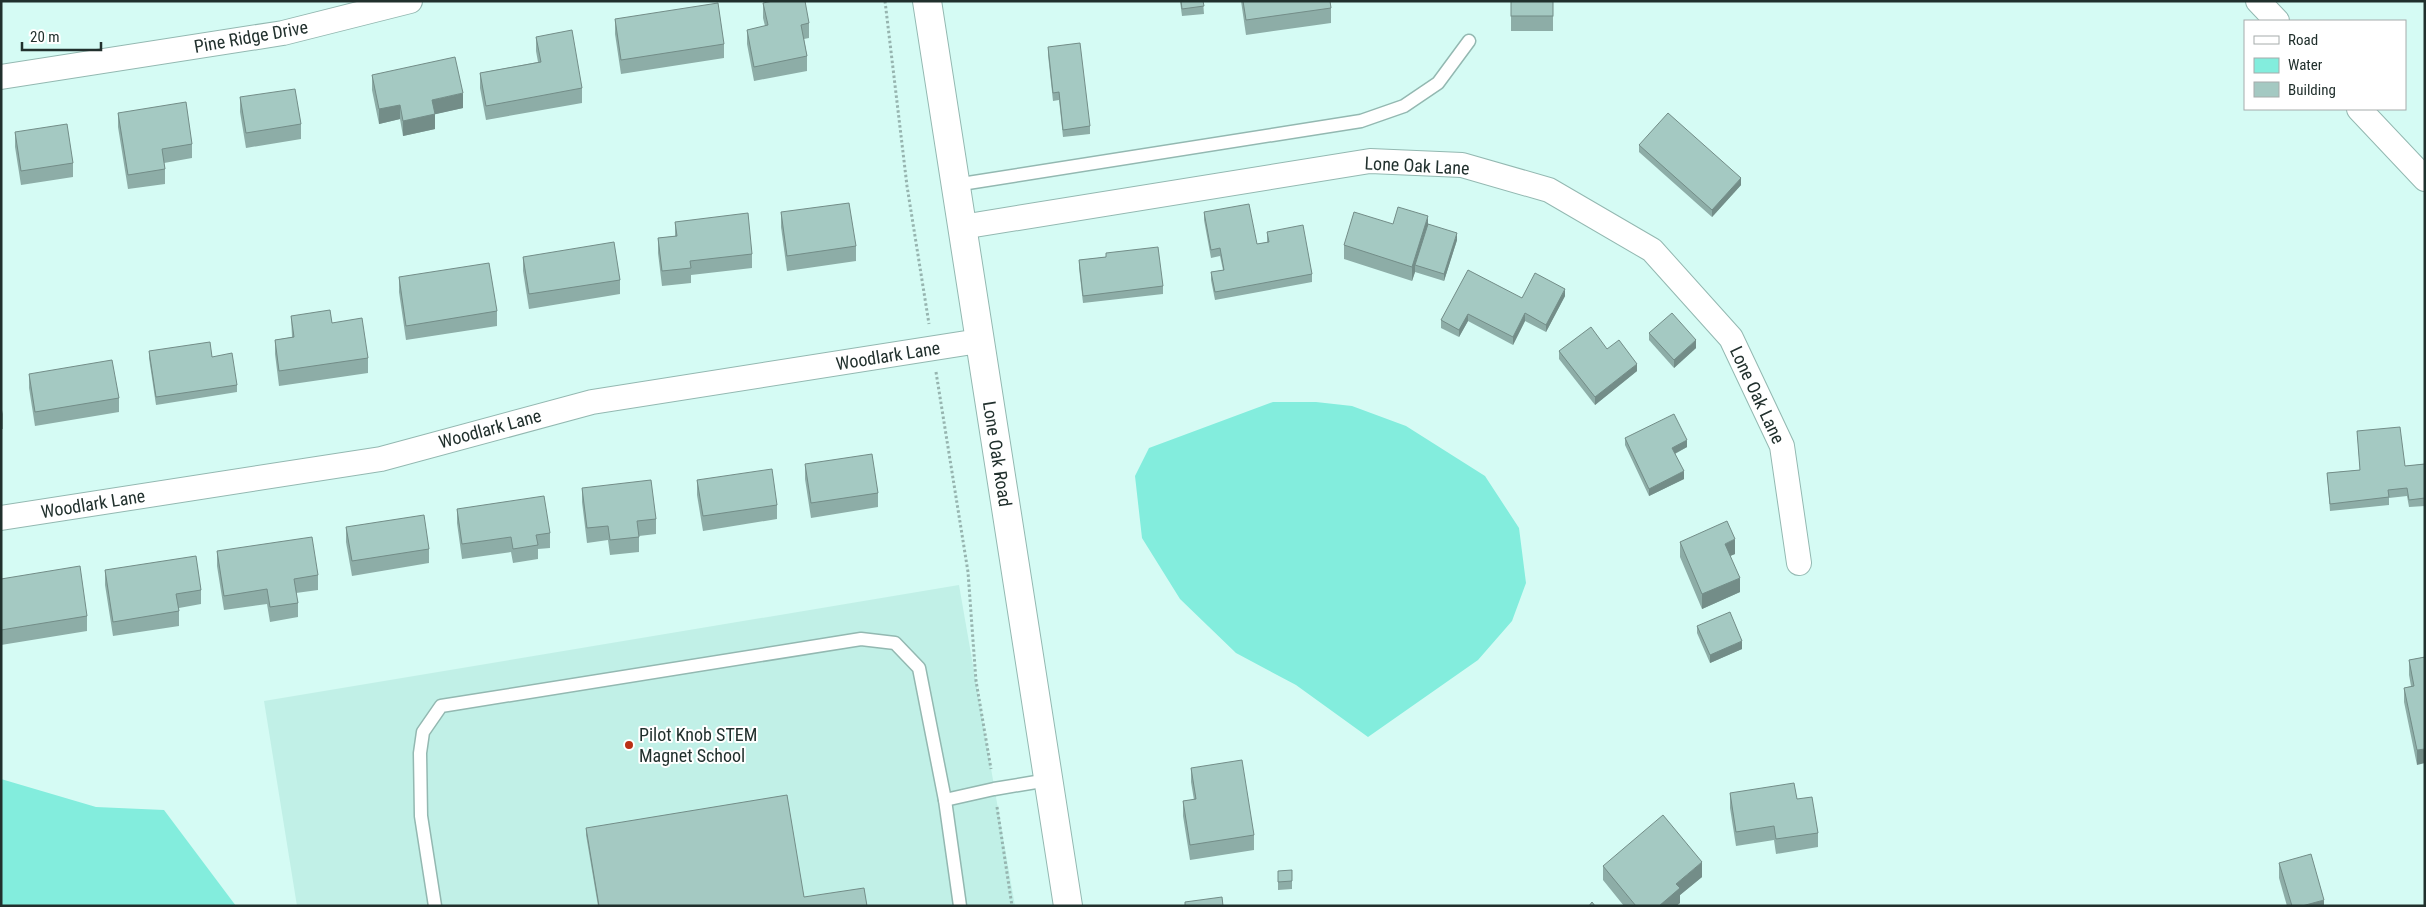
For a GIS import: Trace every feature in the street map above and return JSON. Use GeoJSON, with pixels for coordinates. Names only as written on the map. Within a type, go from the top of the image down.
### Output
{"type":"FeatureCollection","features":[{"type":"Feature","properties":{"kind":"main road","name":"Lone Oak Road"},"geometry":{"type":"LineString","coordinates":[[927,1],[1068,906]]}},
{"type":"Feature","properties":{"kind":"street","name":"Pine Ridge Drive"},"geometry":{"type":"LineString","coordinates":[[1,77],[283,33],[410,1]]}},
{"type":"Feature","properties":{"kind":"street"},"geometry":{"type":"LineString","coordinates":[[2258,1],[2276,20]]}},
{"type":"Feature","properties":{"kind":"street"},"geometry":{"type":"LineString","coordinates":[[2360,110],[2425,178]]}},
{"type":"Feature","properties":{"kind":"street","name":"Lone Oak Lane"},"geometry":{"type":"LineString","coordinates":[[962,227],[1370,161],[1462,165],[1549,190],[1652,250],[1731,338],[1782,446],[1799,564]]}},
{"type":"Feature","properties":{"kind":"street","name":"Woodlark Lane"},"geometry":{"type":"LineString","coordinates":[[1,518],[381,459],[592,402],[979,341]]}},
{"type":"Feature","properties":{"kind":"lane"},"geometry":{"type":"LineString","coordinates":[[956,185],[1361,121],[1404,106],[1438,83],[1469,41]]}},
{"type":"Feature","properties":{"kind":"lane"},"geometry":{"type":"LineString","coordinates":[[435,906],[422,816],[420,753],[423,732],[440,706],[862,639],[895,643],[919,668],[945,800],[960,906]]}},
{"type":"Feature","properties":{"kind":"lane"},"geometry":{"type":"LineString","coordinates":[[945,800],[1048,780]]}},
{"type":"Feature","properties":{"kind":"path"},"geometry":{"type":"LineString","coordinates":[[885,1],[907,186],[968,572],[976,681],[1012,906]]}},
{"type":"Feature","properties":{"kind":"shaded area","name":"Pilot Knob STEM Magnet School"},"geometry":{"type":"Polygon","coordinates":[[[959,585],[1015,906],[297,906],[264,701],[959,585]]]}},
{"type":"Feature","properties":{"kind":"water"},"geometry":{"type":"Polygon","coordinates":[[[1273,402],[1316,402],[1352,406],[1406,426],[1485,476],[1519,528],[1526,583],[1512,621],[1478,660],[1368,737],[1296,685],[1236,653],[1180,599],[1142,538],[1135,476],[1149,448],[1273,402]]]}},
{"type":"Feature","properties":{"kind":"water"},"geometry":{"type":"Polygon","coordinates":[[[1,779],[96,807],[164,810],[236,906],[1,906],[1,779]]]}},
{"type":"Feature","properties":{"kind":"building"},"geometry":{"type":"Polygon","coordinates":[[[773,1],[805,1],[809,23],[801,25],[807,56],[754,67],[747,30],[768,25],[763,3],[773,1]]]}},
{"type":"Feature","properties":{"kind":"building"},"geometry":{"type":"Polygon","coordinates":[[[1181,1],[1203,1],[1204,6],[1182,9],[1181,1]]]}},
{"type":"Feature","properties":{"kind":"building"},"geometry":{"type":"Polygon","coordinates":[[[1243,1],[1330,1],[1331,8],[1246,20],[1243,1]]]}},
{"type":"Feature","properties":{"kind":"building"},"geometry":{"type":"Polygon","coordinates":[[[1511,1],[1553,1],[1553,16],[1511,16],[1511,1]]]}},
{"type":"Feature","properties":{"kind":"building"},"geometry":{"type":"Polygon","coordinates":[[[718,3],[724,44],[621,60],[615,19],[718,3]]]}},
{"type":"Feature","properties":{"kind":"building"},"geometry":{"type":"Polygon","coordinates":[[[572,30],[582,88],[486,106],[480,73],[541,62],[536,37],[572,30]]]}},
{"type":"Feature","properties":{"kind":"building"},"geometry":{"type":"Polygon","coordinates":[[[1080,43],[1090,126],[1063,130],[1059,92],[1053,93],[1048,47],[1080,43]]]}},
{"type":"Feature","properties":{"kind":"building"},"geometry":{"type":"Polygon","coordinates":[[[455,57],[463,93],[432,100],[435,114],[403,121],[400,105],[379,109],[372,75],[455,57]]]}},
{"type":"Feature","properties":{"kind":"building"},"geometry":{"type":"Polygon","coordinates":[[[295,89],[301,124],[246,133],[240,97],[295,89]]]}},
{"type":"Feature","properties":{"kind":"building"},"geometry":{"type":"Polygon","coordinates":[[[186,102],[192,144],[162,149],[165,169],[128,175],[118,113],[186,102]]]}},
{"type":"Feature","properties":{"kind":"building"},"geometry":{"type":"Polygon","coordinates":[[[1668,113],[1741,178],[1712,210],[1639,145],[1668,113]]]}},
{"type":"Feature","properties":{"kind":"building"},"geometry":{"type":"Polygon","coordinates":[[[67,124],[73,163],[21,171],[15,132],[67,124]]]}},
{"type":"Feature","properties":{"kind":"building"},"geometry":{"type":"Polygon","coordinates":[[[849,203],[856,246],[787,256],[781,212],[849,203]]]}},
{"type":"Feature","properties":{"kind":"building"},"geometry":{"type":"Polygon","coordinates":[[[1249,204],[1257,244],[1269,242],[1267,232],[1303,225],[1312,274],[1215,292],[1211,272],[1224,270],[1220,248],[1211,250],[1204,212],[1249,204]]]}},
{"type":"Feature","properties":{"kind":"building"},"geometry":{"type":"Polygon","coordinates":[[[1398,207],[1428,216],[1412,267],[1344,245],[1354,212],[1393,224],[1398,207]]]}},
{"type":"Feature","properties":{"kind":"building"},"geometry":{"type":"Polygon","coordinates":[[[748,213],[752,254],[690,261],[691,268],[662,271],[658,238],[677,236],[675,222],[748,213]]]}},
{"type":"Feature","properties":{"kind":"building"},"geometry":{"type":"Polygon","coordinates":[[[1428,224],[1457,233],[1444,274],[1415,265],[1428,224]]]}},
{"type":"Feature","properties":{"kind":"building"},"geometry":{"type":"Polygon","coordinates":[[[614,242],[620,280],[529,294],[523,257],[614,242]]]}},
{"type":"Feature","properties":{"kind":"building"},"geometry":{"type":"Polygon","coordinates":[[[1158,247],[1163,286],[1083,296],[1079,260],[1106,257],[1106,253],[1158,247]]]}},
{"type":"Feature","properties":{"kind":"building"},"geometry":{"type":"Polygon","coordinates":[[[489,263],[497,311],[406,326],[399,277],[489,263]]]}},
{"type":"Feature","properties":{"kind":"building"},"geometry":{"type":"Polygon","coordinates":[[[1468,270],[1522,298],[1535,273],[1565,289],[1546,325],[1525,313],[1513,337],[1468,314],[1459,330],[1441,320],[1468,270]]]}},
{"type":"Feature","properties":{"kind":"building"},"geometry":{"type":"Polygon","coordinates":[[[330,310],[332,323],[362,318],[368,358],[279,371],[275,340],[294,337],[291,316],[330,310]]]}},
{"type":"Feature","properties":{"kind":"building"},"geometry":{"type":"Polygon","coordinates":[[[1672,313],[1696,340],[1674,360],[1649,333],[1672,313]]]}},
{"type":"Feature","properties":{"kind":"building"},"geometry":{"type":"Polygon","coordinates":[[[1591,327],[1607,349],[1619,340],[1637,364],[1595,397],[1559,351],[1591,327]]]}},
{"type":"Feature","properties":{"kind":"building"},"geometry":{"type":"Polygon","coordinates":[[[210,342],[212,357],[232,353],[237,385],[156,397],[149,351],[210,342]]]}},
{"type":"Feature","properties":{"kind":"building"},"geometry":{"type":"Polygon","coordinates":[[[112,360],[119,398],[35,412],[29,374],[112,360]]]}},
{"type":"Feature","properties":{"kind":"building"},"geometry":{"type":"Polygon","coordinates":[[[1674,414],[1687,440],[1672,448],[1684,471],[1649,489],[1625,438],[1674,414]]]}},
{"type":"Feature","properties":{"kind":"building"},"geometry":{"type":"Polygon","coordinates":[[[2400,427],[2405,466],[2425,464],[2425,498],[2409,500],[2407,488],[2388,490],[2389,497],[2330,504],[2327,473],[2360,470],[2357,431],[2400,427]]]}},
{"type":"Feature","properties":{"kind":"building"},"geometry":{"type":"Polygon","coordinates":[[[872,454],[878,493],[811,503],[805,464],[872,454]]]}},
{"type":"Feature","properties":{"kind":"building"},"geometry":{"type":"Polygon","coordinates":[[[772,469],[777,505],[703,516],[697,480],[772,469]]]}},
{"type":"Feature","properties":{"kind":"building"},"geometry":{"type":"Polygon","coordinates":[[[651,480],[656,519],[637,521],[639,537],[610,540],[608,526],[587,528],[582,488],[651,480]]]}},
{"type":"Feature","properties":{"kind":"building"},"geometry":{"type":"Polygon","coordinates":[[[544,496],[550,533],[536,535],[538,545],[513,549],[511,537],[462,544],[457,509],[544,496]]]}},
{"type":"Feature","properties":{"kind":"building"},"geometry":{"type":"Polygon","coordinates":[[[424,515],[429,549],[352,561],[346,527],[424,515]]]}},
{"type":"Feature","properties":{"kind":"building"},"geometry":{"type":"Polygon","coordinates":[[[1727,521],[1735,539],[1725,544],[1740,578],[1702,594],[1680,542],[1727,521]]]}},
{"type":"Feature","properties":{"kind":"building"},"geometry":{"type":"Polygon","coordinates":[[[312,537],[318,575],[294,579],[298,603],[270,607],[267,589],[224,596],[217,551],[312,537]]]}},
{"type":"Feature","properties":{"kind":"building"},"geometry":{"type":"Polygon","coordinates":[[[196,556],[201,590],[176,594],[179,611],[113,622],[105,570],[196,556]]]}},
{"type":"Feature","properties":{"kind":"building"},"geometry":{"type":"Polygon","coordinates":[[[80,566],[87,616],[1,630],[1,579],[80,566]]]}},
{"type":"Feature","properties":{"kind":"building"},"geometry":{"type":"Polygon","coordinates":[[[1730,612],[1742,641],[1710,655],[1697,626],[1730,612]]]}},
{"type":"Feature","properties":{"kind":"building"},"geometry":{"type":"Polygon","coordinates":[[[2425,657],[2425,749],[2417,750],[2404,688],[2414,686],[2409,660],[2425,657]]]}},
{"type":"Feature","properties":{"kind":"building"},"geometry":{"type":"Polygon","coordinates":[[[1242,760],[1254,835],[1190,845],[1183,801],[1196,799],[1191,768],[1242,760]]]}},
{"type":"Feature","properties":{"kind":"building"},"geometry":{"type":"Polygon","coordinates":[[[1794,783],[1797,799],[1812,797],[1818,833],[1776,839],[1774,826],[1736,832],[1730,793],[1794,783]]]}},
{"type":"Feature","properties":{"kind":"building"},"geometry":{"type":"Polygon","coordinates":[[[787,795],[804,897],[864,888],[867,906],[599,906],[586,828],[787,795]]]}},
{"type":"Feature","properties":{"kind":"building"},"geometry":{"type":"Polygon","coordinates":[[[1663,815],[1702,862],[1676,884],[1680,888],[1659,906],[1636,906],[1603,866],[1663,815]]]}},
{"type":"Feature","properties":{"kind":"building"},"geometry":{"type":"Polygon","coordinates":[[[2311,854],[2324,900],[2302,906],[2292,906],[2279,863],[2311,854]]]}},
{"type":"Feature","properties":{"kind":"building"},"geometry":{"type":"Polygon","coordinates":[[[1292,870],[1292,881],[1278,882],[1278,871],[1292,870]]]}},
{"type":"Feature","properties":{"kind":"building"},"geometry":{"type":"Polygon","coordinates":[[[1222,897],[1223,906],[1185,906],[1185,902],[1222,897]]]}},
{"type":"Feature","properties":{"kind":"place","name":"Pilot Knob STEM Magnet School"},"geometry":{"type":"Point","coordinates":[629,745]}}]}
